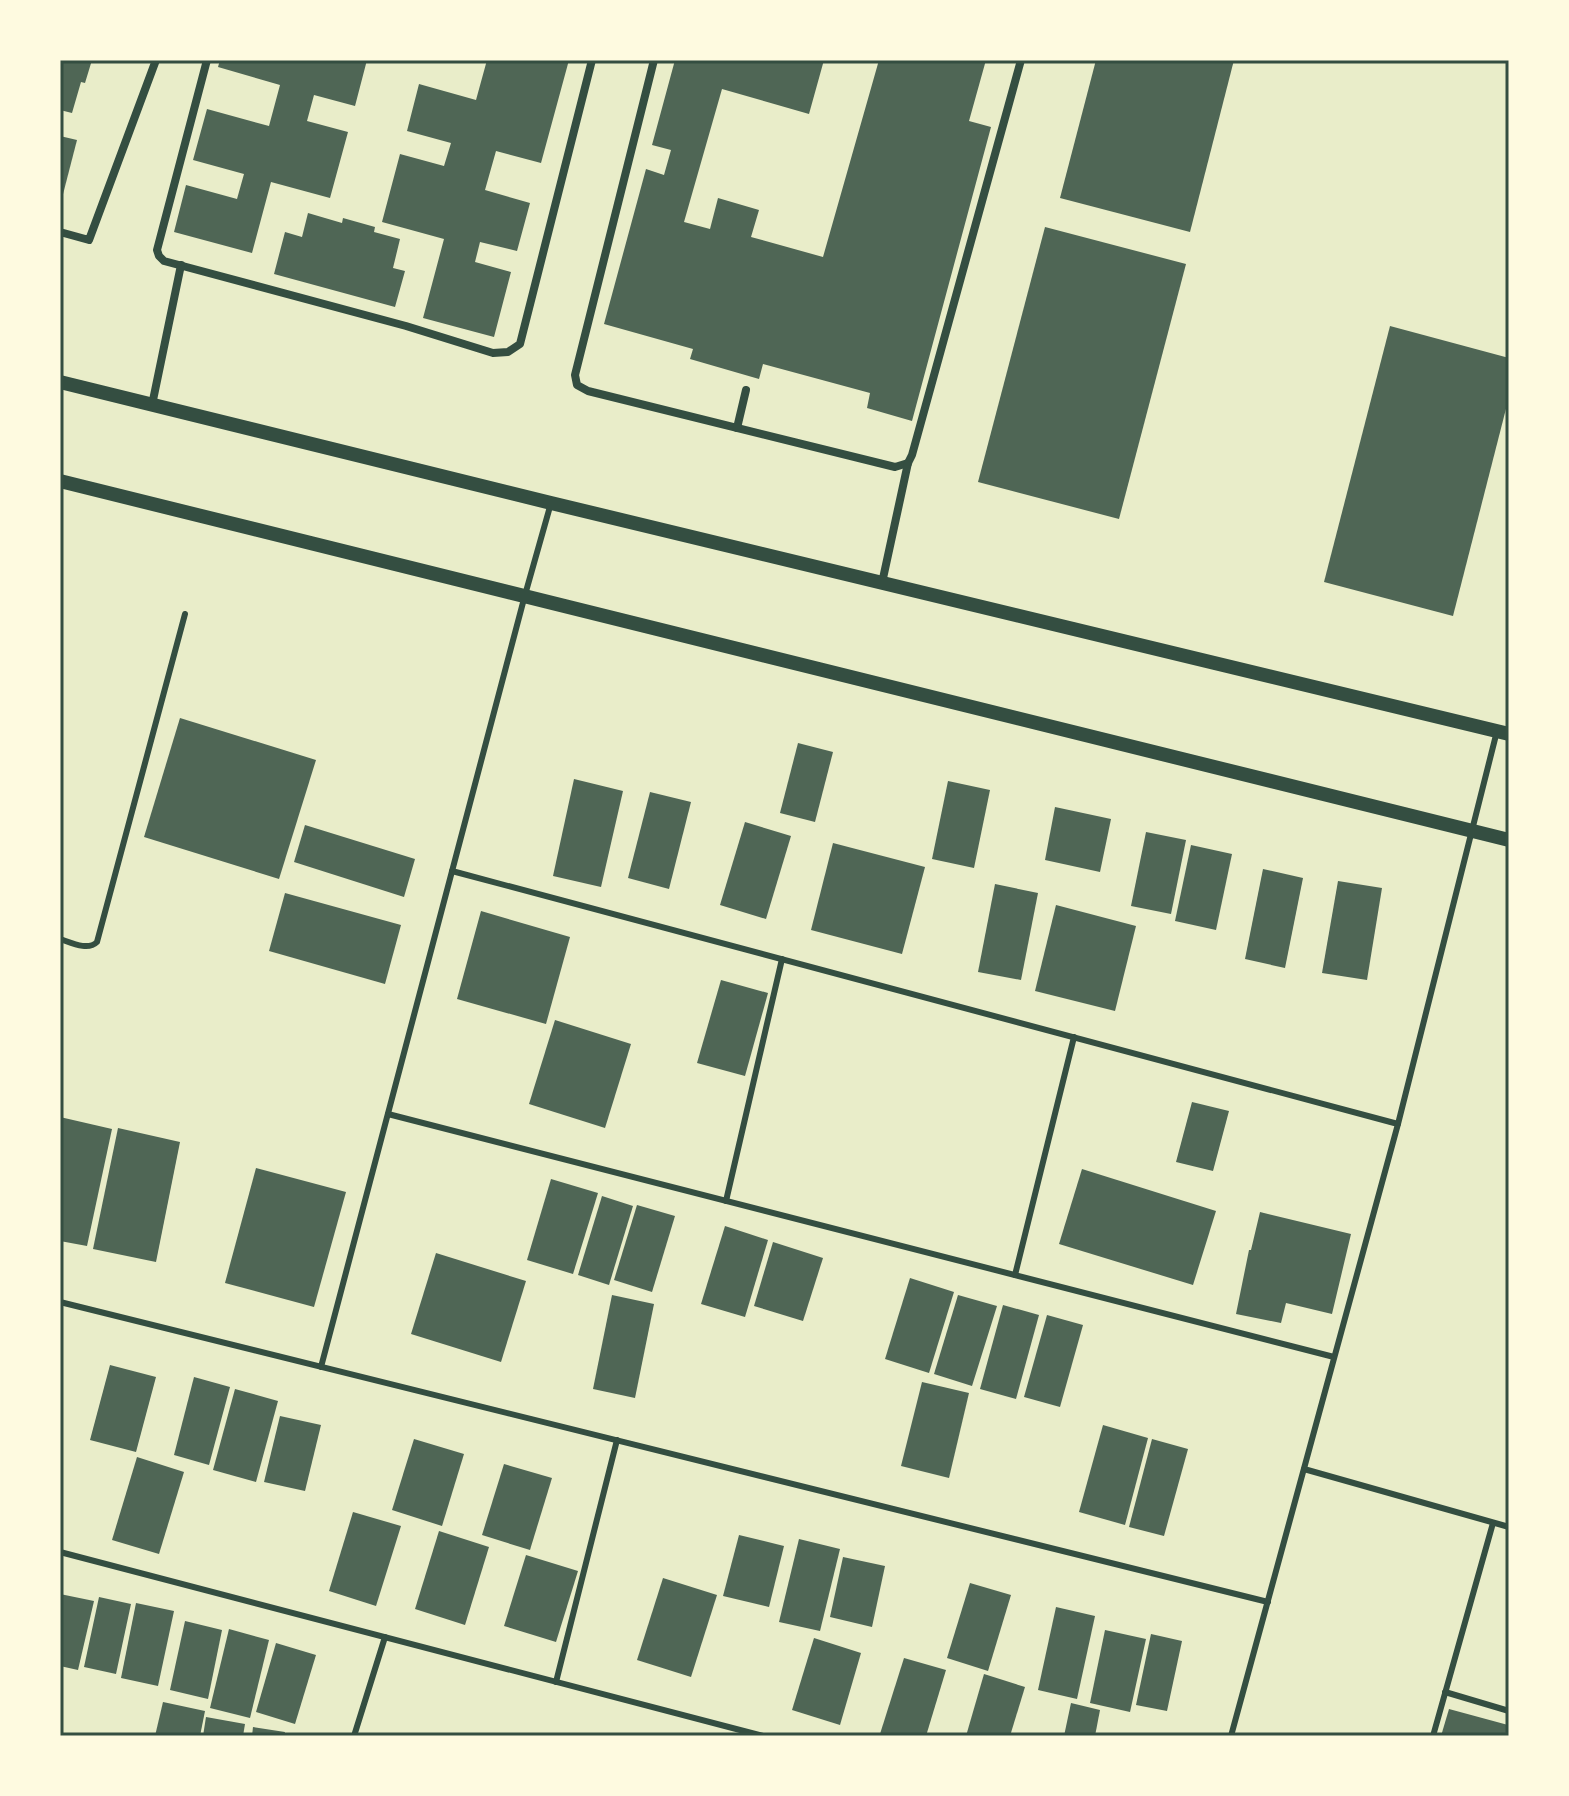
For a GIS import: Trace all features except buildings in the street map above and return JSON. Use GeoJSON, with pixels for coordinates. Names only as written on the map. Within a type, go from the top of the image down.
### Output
{"type":"FeatureCollection","features":[{"type":"Feature","properties":{"kind":"street"},"geometry":{"type":"LineString","coordinates":[[60,232],[89,240],[156,60]]}},
{"type":"Feature","properties":{"kind":"street"},"geometry":{"type":"LineString","coordinates":[[207,60],[157,250],[159,256],[164,261],[493,353],[508,352],[520,344],[592,60]]}},
{"type":"Feature","properties":{"kind":"street"},"geometry":{"type":"LineString","coordinates":[[654,60],[575,375],[577,385],[588,391],[895,467],[908,463]]}},
{"type":"Feature","properties":{"kind":"street"},"geometry":{"type":"LineString","coordinates":[[882,583],[908,463],[1021,60]]}},
{"type":"Feature","properties":{"kind":"street"},"geometry":{"type":"LineString","coordinates":[[152,405],[181,265]]}},
{"type":"Feature","properties":{"kind":"street"},"geometry":{"type":"LineString","coordinates":[[60,382],[1503,733]]}},
{"type":"Feature","properties":{"kind":"street"},"geometry":{"type":"LineString","coordinates":[[737,428],[746,390]]}},
{"type":"Feature","properties":{"kind":"street"},"geometry":{"type":"LineString","coordinates":[[60,481],[1509,840]]}},
{"type":"Feature","properties":{"kind":"lane"},"geometry":{"type":"LineString","coordinates":[[321,1367],[551,503]]}},
{"type":"Feature","properties":{"kind":"lane"},"geometry":{"type":"LineString","coordinates":[[60,939],[90,947],[97,942],[185,614]]}},
{"type":"Feature","properties":{"kind":"lane"},"geometry":{"type":"LineString","coordinates":[[1231,1736],[1398,1124],[1473,831],[1503,733]]}},
{"type":"Feature","properties":{"kind":"lane"},"geometry":{"type":"LineString","coordinates":[[452,871],[1398,1124]]}},
{"type":"Feature","properties":{"kind":"lane"},"geometry":{"type":"LineString","coordinates":[[726,1201],[782,959]]}},
{"type":"Feature","properties":{"kind":"lane"},"geometry":{"type":"LineString","coordinates":[[1015,1275],[1074,1037]]}},
{"type":"Feature","properties":{"kind":"lane"},"geometry":{"type":"LineString","coordinates":[[388,1114],[1334,1357]]}},
{"type":"Feature","properties":{"kind":"lane"},"geometry":{"type":"LineString","coordinates":[[60,1302],[1268,1602]]}},
{"type":"Feature","properties":{"kind":"lane"},"geometry":{"type":"LineString","coordinates":[[556,1682],[617,1440]]}},
{"type":"Feature","properties":{"kind":"lane"},"geometry":{"type":"LineString","coordinates":[[1304,1469],[1509,1527]]}},
{"type":"Feature","properties":{"kind":"lane"},"geometry":{"type":"LineString","coordinates":[[1433,1736],[1493,1523]]}},
{"type":"Feature","properties":{"kind":"lane"},"geometry":{"type":"LineString","coordinates":[[60,1552],[763,1736]]}},
{"type":"Feature","properties":{"kind":"lane"},"geometry":{"type":"LineString","coordinates":[[354,1736],[385,1637]]}},
{"type":"Feature","properties":{"kind":"lane"},"geometry":{"type":"LineString","coordinates":[[1445,1692],[1509,1711]]}}]}
